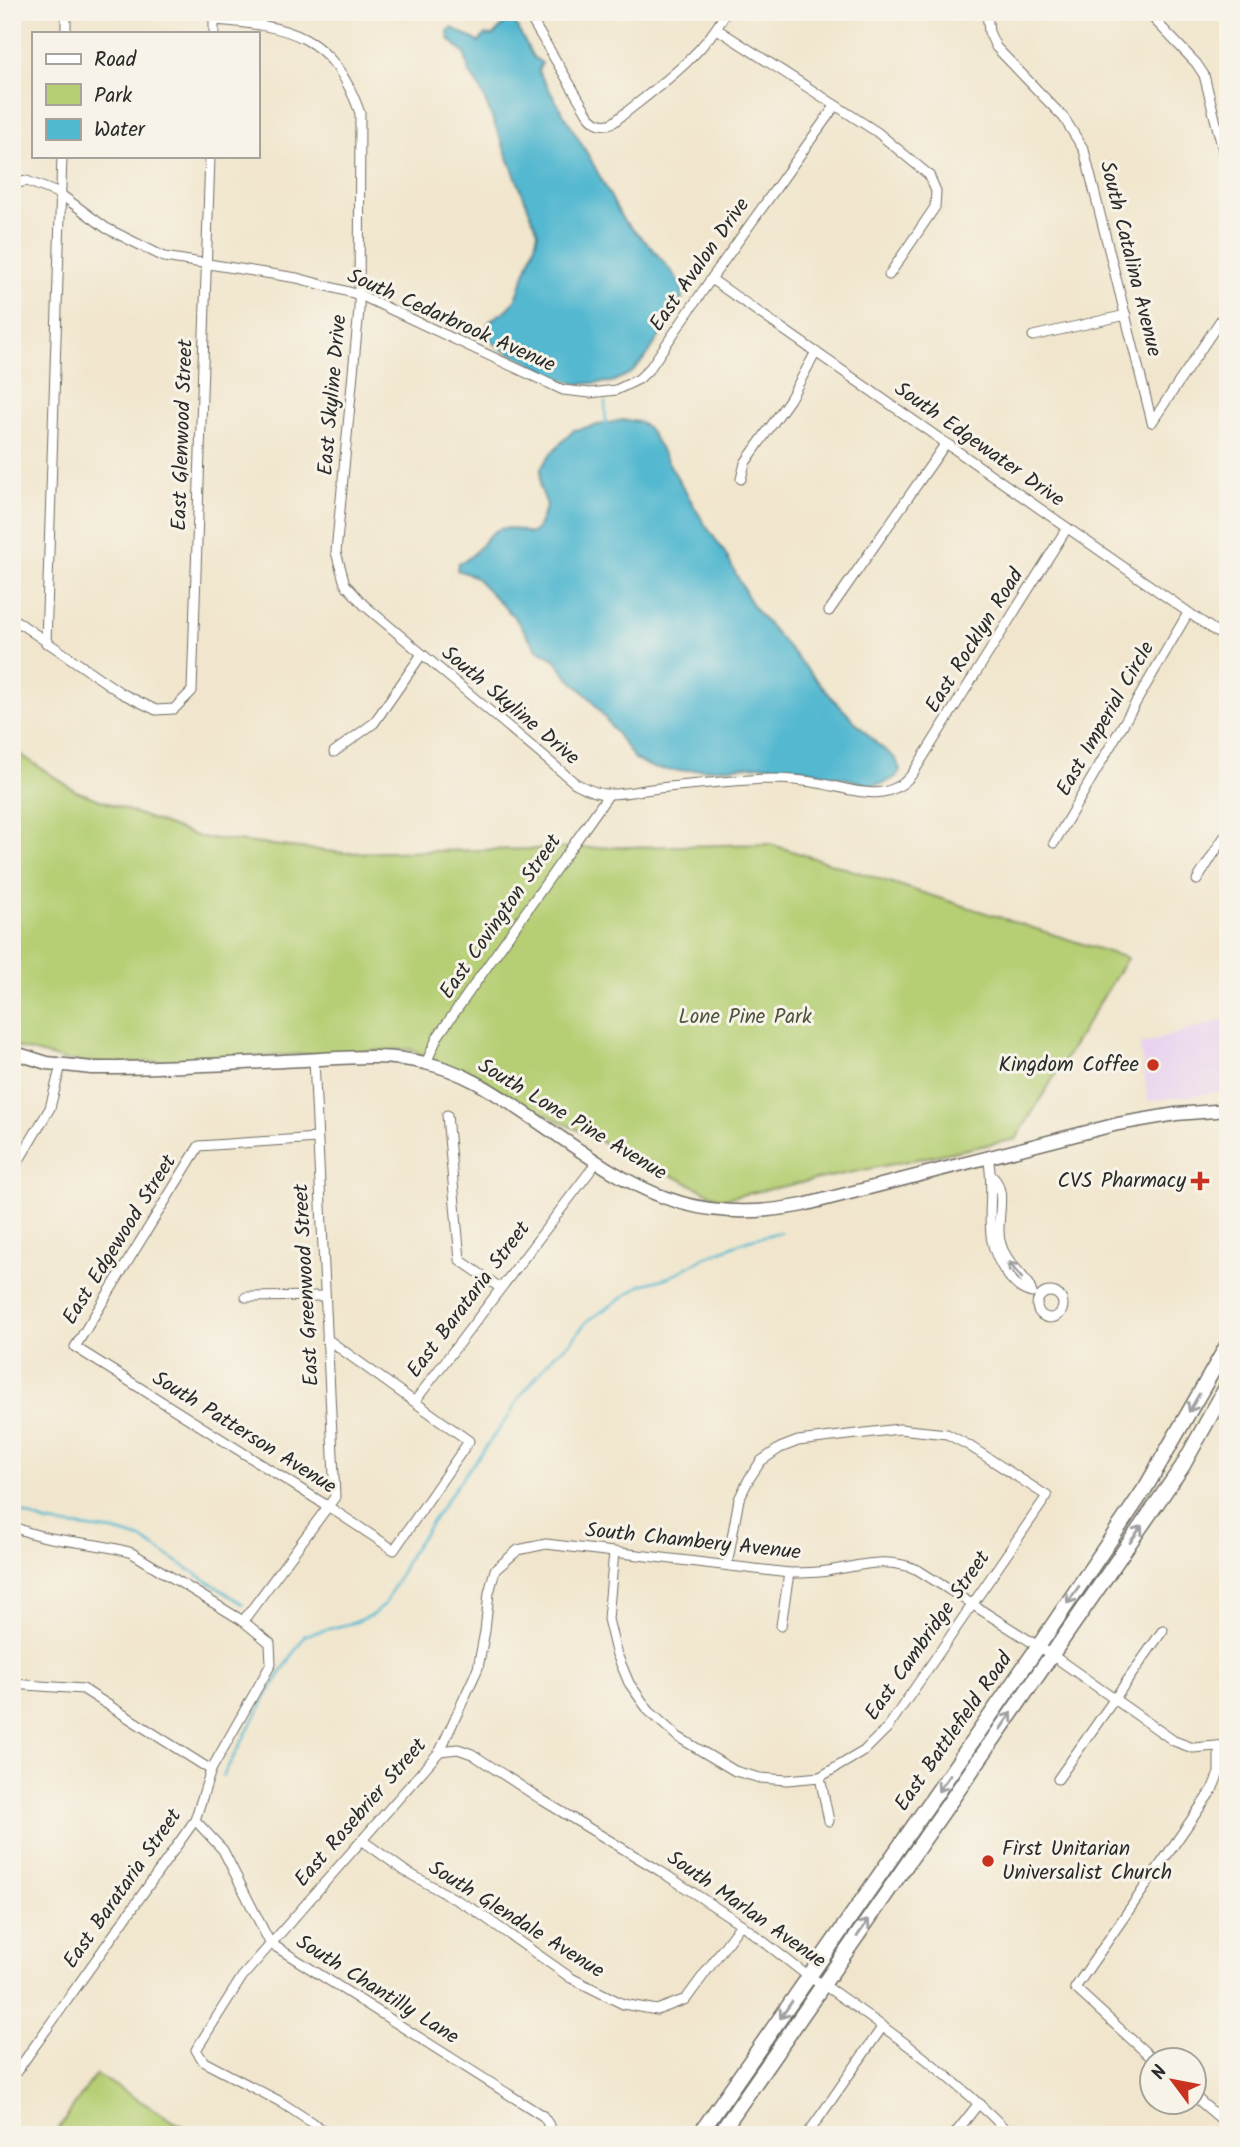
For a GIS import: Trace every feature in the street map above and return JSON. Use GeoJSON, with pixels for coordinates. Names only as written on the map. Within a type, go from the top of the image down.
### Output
{"type":"FeatureCollection","features":[{"type":"Feature","properties":{"kind":"main road","name":"South Lone Pine Avenue"},"geometry":{"type":"LineString","coordinates":[[12,1052],[61,1065],[108,1068],[374,1056],[426,1063],[450,1070],[484,1086],[639,1188],[701,1209],[742,1212],[803,1205],[1125,1122],[1228,1110]]}},
{"type":"Feature","properties":{"kind":"main road","name":"East Battlefield Road"},"geometry":{"type":"LineString","coordinates":[[699,2135],[1146,1487],[1228,1344]]}},
{"type":"Feature","properties":{"kind":"main road","name":"East Battlefield Road"},"geometry":{"type":"LineString","coordinates":[[719,2135],[1182,1467],[1228,1384]]}},
{"type":"Feature","properties":{"kind":"street"},"geometry":{"type":"LineString","coordinates":[[66,12],[66,32]]}},
{"type":"Feature","properties":{"kind":"street"},"geometry":{"type":"LineString","coordinates":[[527,12],[587,113],[599,124],[607,125],[692,56],[717,29],[726,12]]}},
{"type":"Feature","properties":{"kind":"street","name":"South Catalina Avenue"},"geometry":{"type":"LineString","coordinates":[[987,12],[989,32],[996,47],[1064,118],[1084,150],[1152,422],[1228,310]]}},
{"type":"Feature","properties":{"kind":"street"},"geometry":{"type":"LineString","coordinates":[[1147,12],[1196,63],[1203,75],[1228,170]]}},
{"type":"Feature","properties":{"kind":"street","name":"East Skyline Drive"},"geometry":{"type":"LineString","coordinates":[[214,16],[264,24],[304,38],[321,50],[343,76],[360,113],[360,295],[336,552]]}},
{"type":"Feature","properties":{"kind":"street"},"geometry":{"type":"LineString","coordinates":[[717,29],[877,132],[925,170],[933,180],[937,197],[935,207],[889,275]]}},
{"type":"Feature","properties":{"kind":"street","name":"East Avalon Drive"},"geometry":{"type":"LineString","coordinates":[[563,390],[581,393],[608,392],[639,379],[655,362],[835,106]]}},
{"type":"Feature","properties":{"kind":"street"},"geometry":{"type":"LineString","coordinates":[[46,643],[62,158]]}},
{"type":"Feature","properties":{"kind":"street","name":"East Glenwood Street"},"geometry":{"type":"LineString","coordinates":[[46,643],[121,693],[156,710],[174,709],[192,691],[210,158]]}},
{"type":"Feature","properties":{"kind":"street","name":"South Cedarbrook Avenue"},"geometry":{"type":"LineString","coordinates":[[12,184],[27,181],[61,194],[106,228],[164,257],[297,278],[360,295],[563,390]]}},
{"type":"Feature","properties":{"kind":"street","name":"South Edgewater Drive"},"geometry":{"type":"LineString","coordinates":[[711,279],[1228,640]]}},
{"type":"Feature","properties":{"kind":"street"},"geometry":{"type":"LineString","coordinates":[[1033,336],[1126,315]]}},
{"type":"Feature","properties":{"kind":"street"},"geometry":{"type":"LineString","coordinates":[[741,479],[745,463],[790,399],[816,352]]}},
{"type":"Feature","properties":{"kind":"street"},"geometry":{"type":"LineString","coordinates":[[829,611],[946,443]]}},
{"type":"Feature","properties":{"kind":"street","name":"East Rocklyn Road"},"geometry":{"type":"LineString","coordinates":[[913,773],[1067,528]]}},
{"type":"Feature","properties":{"kind":"street","name":"South Skyline Drive"},"geometry":{"type":"LineString","coordinates":[[336,552],[345,584],[365,605],[560,772],[590,790],[609,794],[703,783],[771,779],[806,781],[875,794],[900,786],[913,773]]}},
{"type":"Feature","properties":{"kind":"street","name":"East Imperial Circle"},"geometry":{"type":"LineString","coordinates":[[1054,843],[1188,613]]}},
{"type":"Feature","properties":{"kind":"street"},"geometry":{"type":"LineString","coordinates":[[12,618],[46,643]]}},
{"type":"Feature","properties":{"kind":"street"},"geometry":{"type":"LineString","coordinates":[[334,752],[374,723],[422,654]]}},
{"type":"Feature","properties":{"kind":"street","name":"East Covington Street"},"geometry":{"type":"LineString","coordinates":[[426,1063],[438,1036],[609,794]]}},
{"type":"Feature","properties":{"kind":"street"},"geometry":{"type":"LineString","coordinates":[[1197,880],[1228,831]]}},
{"type":"Feature","properties":{"kind":"street","name":"East Greenwood Street"},"geometry":{"type":"LineString","coordinates":[[314,1059],[335,1497],[329,1507]]}},
{"type":"Feature","properties":{"kind":"street"},"geometry":{"type":"LineString","coordinates":[[12,1172],[50,1108],[61,1065]]}},
{"type":"Feature","properties":{"kind":"street"},"geometry":{"type":"LineString","coordinates":[[447,1115],[460,1260],[499,1287]]}},
{"type":"Feature","properties":{"kind":"street","name":"East Edgewood Street"},"geometry":{"type":"LineString","coordinates":[[75,1347],[199,1146],[317,1138]]}},
{"type":"Feature","properties":{"kind":"street"},"geometry":{"type":"LineString","coordinates":[[988,1157],[992,1176],[989,1183],[995,1190],[989,1236],[997,1248],[1001,1266],[1015,1284],[1024,1292],[1036,1296]]}},
{"type":"Feature","properties":{"kind":"street","name":"East Barataria Street"},"geometry":{"type":"LineString","coordinates":[[394,1550],[469,1441],[415,1401],[499,1287],[597,1162]]}},
{"type":"Feature","properties":{"kind":"street"},"geometry":{"type":"LineString","coordinates":[[246,1297],[326,1296]]}},
{"type":"Feature","properties":{"kind":"street"},"geometry":{"type":"LineString","coordinates":[[327,1339],[415,1401]]}},
{"type":"Feature","properties":{"kind":"street","name":"South Patterson Avenue"},"geometry":{"type":"LineString","coordinates":[[75,1347],[394,1550]]}},
{"type":"Feature","properties":{"kind":"street","name":"East Cambridge Street"},"geometry":{"type":"LineString","coordinates":[[727,1564],[739,1499],[749,1479],[761,1461],[780,1448],[798,1441],[900,1429],[947,1434],[1047,1496],[888,1727],[864,1751],[820,1777]]}},
{"type":"Feature","properties":{"kind":"street"},"geometry":{"type":"LineString","coordinates":[[12,1526],[38,1536],[132,1553],[243,1621],[329,1507]]}},
{"type":"Feature","properties":{"kind":"street","name":"South Chambery Avenue"},"geometry":{"type":"LineString","coordinates":[[495,1570],[519,1550],[546,1544],[789,1573],[823,1572],[885,1561],[902,1563],[918,1570],[1052,1655],[1184,1745],[1194,1748],[1223,1746]]}},
{"type":"Feature","properties":{"kind":"street"},"geometry":{"type":"LineString","coordinates":[[614,1552],[608,1619],[615,1652],[629,1683],[649,1711],[678,1737],[735,1772],[760,1778],[787,1780],[820,1777],[829,1821]]}},
{"type":"Feature","properties":{"kind":"street","name":"East Rosebrier Street"},"geometry":{"type":"LineString","coordinates":[[331,2135],[279,2101],[204,2062],[196,2050],[242,1977],[440,1751],[478,1668],[495,1570]]}},
{"type":"Feature","properties":{"kind":"street"},"geometry":{"type":"LineString","coordinates":[[781,1626],[789,1573]]}},
{"type":"Feature","properties":{"kind":"street","name":"East Barataria Street"},"geometry":{"type":"LineString","coordinates":[[12,2078],[195,1820],[211,1770],[271,1664],[270,1643],[243,1621]]}},
{"type":"Feature","properties":{"kind":"street"},"geometry":{"type":"LineString","coordinates":[[1058,1779],[1163,1630]]}},
{"type":"Feature","properties":{"kind":"street"},"geometry":{"type":"LineString","coordinates":[[12,1684],[83,1689],[211,1770]]}},
{"type":"Feature","properties":{"kind":"street"},"geometry":{"type":"LineString","coordinates":[[1139,2046],[1075,1988],[1212,1790],[1219,1773],[1223,1746]]}},
{"type":"Feature","properties":{"kind":"street","name":"South Marlan Avenue"},"geometry":{"type":"LineString","coordinates":[[440,1751],[458,1749],[472,1754],[741,1924],[809,1977],[824,1984],[883,2026],[979,2103],[1011,2135]]}},
{"type":"Feature","properties":{"kind":"street","name":"South Chantilly Lane"},"geometry":{"type":"LineString","coordinates":[[195,1820],[223,1850],[270,1943],[543,2116],[547,2130]]}},
{"type":"Feature","properties":{"kind":"street","name":"South Glendale Avenue"},"geometry":{"type":"LineString","coordinates":[[363,1841],[405,1871],[476,1911],[570,1978],[623,2004],[657,2010],[686,1999],[741,1924]]}},
{"type":"Feature","properties":{"kind":"street"},"geometry":{"type":"LineString","coordinates":[[807,2135],[883,2026]]}},
{"type":"Feature","properties":{"kind":"street"},"geometry":{"type":"LineString","coordinates":[[954,2135],[979,2103]]}},
{"type":"Feature","properties":{"kind":"street"},"geometry":{"type":"LineString","coordinates":[[1208,2107],[1228,2125],[1218,2135]]}},
{"type":"Feature","properties":{"kind":"shaded area"},"geometry":{"type":"Polygon","coordinates":[[[1228,1018],[1228,1091],[1148,1101],[1140,1045],[1228,1018]]]}},
{"type":"Feature","properties":{"kind":"green space","name":"Lone Pine Park"},"geometry":{"type":"Polygon","coordinates":[[[12,749],[76,791],[199,837],[345,853],[770,844],[1127,958],[1016,1139],[721,1199],[410,1049],[113,1064],[68,1061],[12,1046],[12,749]]]}},
{"type":"Feature","properties":{"kind":"green space"},"geometry":{"type":"Polygon","coordinates":[[[96,2074],[196,2135],[54,2135],[96,2074]]]}},
{"type":"Feature","properties":{"kind":"water"},"geometry":{"type":"Polygon","coordinates":[[[500,12],[509,12],[533,57],[542,63],[538,71],[623,220],[650,246],[682,286],[683,296],[677,309],[647,356],[631,373],[612,382],[578,384],[562,379],[500,348],[484,335],[489,322],[506,311],[516,298],[538,232],[480,88],[469,72],[465,54],[449,39],[448,31],[452,28],[479,42],[485,35],[493,36],[505,23],[500,12]]]}},
{"type":"Feature","properties":{"kind":"water"},"geometry":{"type":"Polygon","coordinates":[[[623,420],[639,422],[648,428],[704,523],[725,553],[753,607],[833,699],[876,743],[896,759],[900,770],[896,777],[885,783],[872,785],[805,769],[763,765],[675,771],[653,768],[635,759],[591,699],[564,673],[556,660],[537,649],[515,618],[474,576],[457,570],[458,563],[476,552],[494,532],[503,528],[530,534],[537,529],[547,505],[540,487],[541,468],[552,452],[574,430],[623,420]]]}},
{"type":"Feature","properties":{"kind":"waterway"},"geometry":{"type":"LineString","coordinates":[[605,402],[606,423]]}},
{"type":"Feature","properties":{"kind":"waterway"},"geometry":{"type":"LineString","coordinates":[[223,1776],[267,1695],[305,1635],[356,1622],[372,1615],[385,1604],[410,1554],[509,1416],[519,1398],[586,1322],[641,1285],[670,1277],[706,1257],[748,1240],[781,1232]]}},
{"type":"Feature","properties":{"kind":"waterway"},"geometry":{"type":"LineString","coordinates":[[12,1509],[48,1523],[114,1531],[142,1539],[243,1604]]}},
{"type":"Feature","properties":{"kind":"place","name":"Kingdom Coffee"},"geometry":{"type":"Point","coordinates":[1153,1065]}},
{"type":"Feature","properties":{"kind":"place","name":"CVS Pharmacy"},"geometry":{"type":"Point","coordinates":[1200,1181]}},
{"type":"Feature","properties":{"kind":"place","name":"First Unitarian Universalist Church"},"geometry":{"type":"Point","coordinates":[988,1861]}}]}
